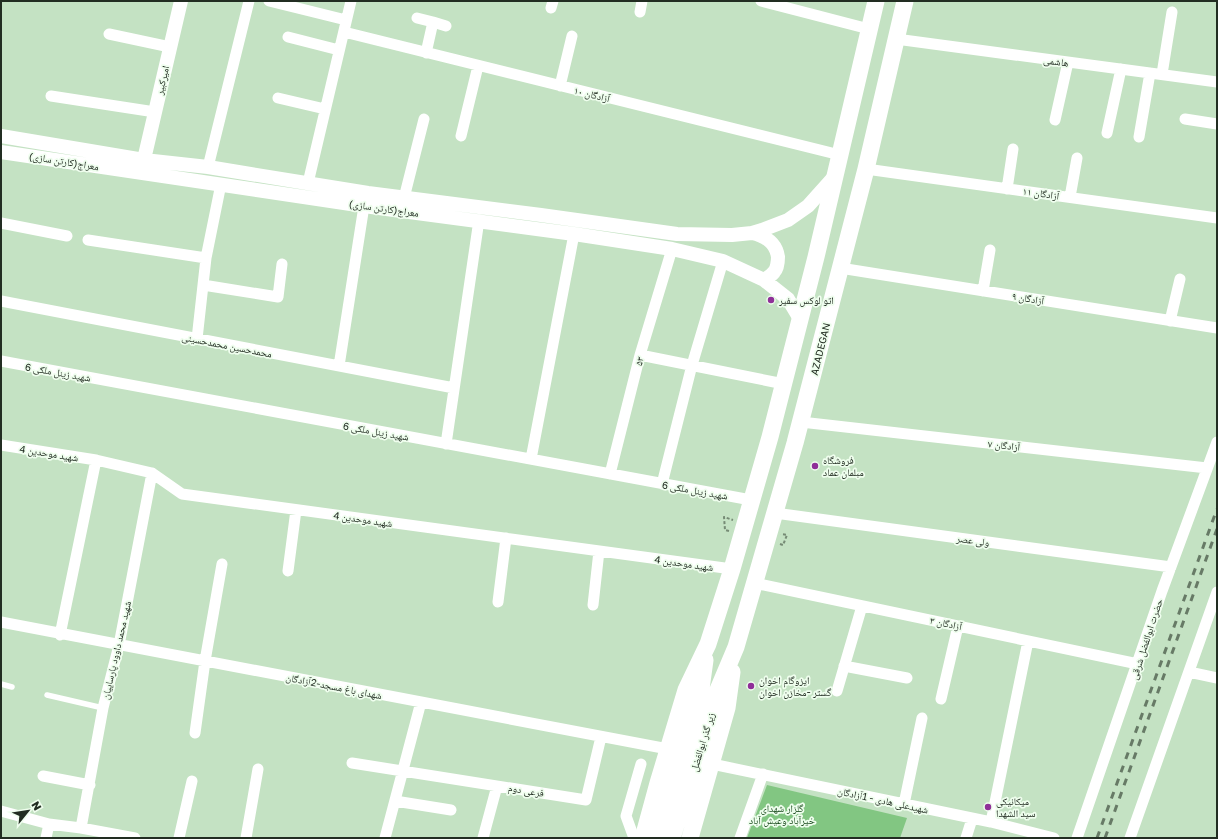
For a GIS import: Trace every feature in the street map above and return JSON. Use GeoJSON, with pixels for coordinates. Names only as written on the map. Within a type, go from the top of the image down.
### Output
{"type":"FeatureCollection","features":[{"type":"Feature","properties":{"kind":"main road"},"geometry":{"type":"LineString","coordinates":[[643,838],[686,690],[708,644],[732,569],[770,437],[840,155],[876,1]]}},
{"type":"Feature","properties":{"kind":"main road","name":"AZADEGAN"},"geometry":{"type":"LineString","coordinates":[[736,647],[801,422],[866,169],[905,1]]}},
{"type":"Feature","properties":{"kind":"main road","name":"زیر گذر ابوالفضل"},"geometry":{"type":"LineString","coordinates":[[656,838],[701,689],[708,644]]}},
{"type":"Feature","properties":{"kind":"main road"},"geometry":{"type":"LineString","coordinates":[[690,838],[727,708],[736,647]]}},
{"type":"Feature","properties":{"kind":"main road","name":"زیر گذر ابوالفضل"},"geometry":{"type":"LineString","coordinates":[[672,838],[717,692],[736,647]]}},
{"type":"Feature","properties":{"kind":"street"},"geometry":{"type":"LineString","coordinates":[[208,167],[249,1]]}},
{"type":"Feature","properties":{"kind":"street"},"geometry":{"type":"LineString","coordinates":[[269,1],[346,20]]}},
{"type":"Feature","properties":{"kind":"street"},"geometry":{"type":"LineString","coordinates":[[308,183],[351,1]]}},
{"type":"Feature","properties":{"kind":"street"},"geometry":{"type":"LineString","coordinates":[[761,1],[774,3],[869,29]]}},
{"type":"Feature","properties":{"kind":"street","name":"امیرکبیر"},"geometry":{"type":"LineString","coordinates":[[143,166],[170,46],[177,2]]}},
{"type":"Feature","properties":{"kind":"street"},"geometry":{"type":"LineString","coordinates":[[1162,74],[1172,12]]}},
{"type":"Feature","properties":{"kind":"street"},"geometry":{"type":"LineString","coordinates":[[417,18],[446,26]]}},
{"type":"Feature","properties":{"kind":"street"},"geometry":{"type":"LineString","coordinates":[[426,53],[433,22]]}},
{"type":"Feature","properties":{"kind":"street","name":"۱۰ آزادگان"},"geometry":{"type":"LineString","coordinates":[[344,32],[840,155]]}},
{"type":"Feature","properties":{"kind":"street"},"geometry":{"type":"LineString","coordinates":[[109,34],[170,46]]}},
{"type":"Feature","properties":{"kind":"street"},"geometry":{"type":"LineString","coordinates":[[560,86],[572,36]]}},
{"type":"Feature","properties":{"kind":"street"},"geometry":{"type":"LineString","coordinates":[[288,38],[339,50]]}},
{"type":"Feature","properties":{"kind":"street","name":"هاشمی"},"geometry":{"type":"LineString","coordinates":[[896,39],[1217,82]]}},
{"type":"Feature","properties":{"kind":"street"},"geometry":{"type":"LineString","coordinates":[[1055,120],[1068,62]]}},
{"type":"Feature","properties":{"kind":"street"},"geometry":{"type":"LineString","coordinates":[[461,136],[478,66]]}},
{"type":"Feature","properties":{"kind":"street"},"geometry":{"type":"LineString","coordinates":[[1107,133],[1121,69]]}},
{"type":"Feature","properties":{"kind":"street"},"geometry":{"type":"LineString","coordinates":[[1139,137],[1150,73]]}},
{"type":"Feature","properties":{"kind":"street"},"geometry":{"type":"LineString","coordinates":[[51,96],[155,112]]}},
{"type":"Feature","properties":{"kind":"street"},"geometry":{"type":"LineString","coordinates":[[278,98],[325,109]]}},
{"type":"Feature","properties":{"kind":"street"},"geometry":{"type":"LineString","coordinates":[[404,198],[424,119]]}},
{"type":"Feature","properties":{"kind":"street"},"geometry":{"type":"LineString","coordinates":[[1186,119],[1217,124]]}},
{"type":"Feature","properties":{"kind":"street","name":"معراج(کارتن سازی)"},"geometry":{"type":"LineString","coordinates":[[1,136],[221,184],[364,206],[479,220],[574,234],[672,250],[723,261],[764,280],[788,299],[800,319]]}},
{"type":"Feature","properties":{"kind":"street"},"geometry":{"type":"LineString","coordinates":[[1007,189],[1013,149]]}},
{"type":"Feature","properties":{"kind":"street","name":"معراج(کارتن سازی)"},"geometry":{"type":"LineString","coordinates":[[1,152],[143,166],[208,167],[404,198],[677,234],[732,235],[752,233]]}},
{"type":"Feature","properties":{"kind":"street"},"geometry":{"type":"LineString","coordinates":[[1070,197],[1077,158]]}},
{"type":"Feature","properties":{"kind":"street","name":"۱۱ آزادگان"},"geometry":{"type":"LineString","coordinates":[[866,169],[1217,218]]}},
{"type":"Feature","properties":{"kind":"street"},"geometry":{"type":"LineString","coordinates":[[752,233],[788,220],[808,206],[835,175]]}},
{"type":"Feature","properties":{"kind":"street"},"geometry":{"type":"LineString","coordinates":[[197,339],[206,258],[221,184]]}},
{"type":"Feature","properties":{"kind":"street"},"geometry":{"type":"LineString","coordinates":[[339,366],[364,206]]}},
{"type":"Feature","properties":{"kind":"street"},"geometry":{"type":"LineString","coordinates":[[446,444],[479,220]]}},
{"type":"Feature","properties":{"kind":"street"},"geometry":{"type":"LineString","coordinates":[[1,223],[67,236]]}},
{"type":"Feature","properties":{"kind":"street"},"geometry":{"type":"LineString","coordinates":[[752,233],[763,235],[772,241],[777,251],[778,262],[774,272],[764,280]]}},
{"type":"Feature","properties":{"kind":"street"},"geometry":{"type":"LineString","coordinates":[[531,459],[574,234]]}},
{"type":"Feature","properties":{"kind":"street"},"geometry":{"type":"LineString","coordinates":[[88,240],[206,258]]}},
{"type":"Feature","properties":{"kind":"street","name":"۵۳"},"geometry":{"type":"LineString","coordinates":[[610,474],[640,355],[672,250]]}},
{"type":"Feature","properties":{"kind":"street"},"geometry":{"type":"LineString","coordinates":[[983,291],[990,250]]}},
{"type":"Feature","properties":{"kind":"street"},"geometry":{"type":"LineString","coordinates":[[662,484],[692,365],[723,261]]}},
{"type":"Feature","properties":{"kind":"street"},"geometry":{"type":"LineString","coordinates":[[203,285],[278,297],[282,264]]}},
{"type":"Feature","properties":{"kind":"street","name":"۹ آزادگان"},"geometry":{"type":"LineString","coordinates":[[840,268],[1217,328]]}},
{"type":"Feature","properties":{"kind":"street"},"geometry":{"type":"LineString","coordinates":[[1170,321],[1180,279]]}},
{"type":"Feature","properties":{"kind":"street","name":"محمدحسین محمدحسینی"},"geometry":{"type":"LineString","coordinates":[[1,301],[454,388]]}},
{"type":"Feature","properties":{"kind":"street"},"geometry":{"type":"LineString","coordinates":[[640,355],[784,384]]}},
{"type":"Feature","properties":{"kind":"street","name":"6 شهید زینل ملکی"},"geometry":{"type":"LineString","coordinates":[[1,361],[751,500]]}},
{"type":"Feature","properties":{"kind":"street","name":"۷ آزادگان"},"geometry":{"type":"LineString","coordinates":[[801,422],[1207,468]]}},
{"type":"Feature","properties":{"kind":"street","name":"حضرت ابوالفضل شرقی"},"geometry":{"type":"LineString","coordinates":[[1077,838],[1171,567],[1217,442]]}},
{"type":"Feature","properties":{"kind":"street","name":"4 شهید موحدین"},"geometry":{"type":"LineString","coordinates":[[1,445],[96,460],[152,473],[182,494],[732,569]]}},
{"type":"Feature","properties":{"kind":"street"},"geometry":{"type":"LineString","coordinates":[[60,635],[96,460]]}},
{"type":"Feature","properties":{"kind":"street","name":"شهید محمد داوود پارساییان"},"geometry":{"type":"LineString","coordinates":[[81,828],[103,708],[119,645],[152,473]]}},
{"type":"Feature","properties":{"kind":"street"},"geometry":{"type":"LineString","coordinates":[[288,571],[296,510]]}},
{"type":"Feature","properties":{"kind":"street","name":"ولی عصر"},"geometry":{"type":"LineString","coordinates":[[775,513],[1171,567]]}},
{"type":"Feature","properties":{"kind":"street"},"geometry":{"type":"LineString","coordinates":[[498,602],[506,538]]}},
{"type":"Feature","properties":{"kind":"street"},"geometry":{"type":"LineString","coordinates":[[593,605],[599,551]]}},
{"type":"Feature","properties":{"kind":"street"},"geometry":{"type":"LineString","coordinates":[[195,733],[205,661],[222,564]]}},
{"type":"Feature","properties":{"kind":"street","name":"۳ آزادگان"},"geometry":{"type":"LineString","coordinates":[[754,583],[1138,664]]}},
{"type":"Feature","properties":{"kind":"street"},"geometry":{"type":"LineString","coordinates":[[1130,838],[1217,592]]}},
{"type":"Feature","properties":{"kind":"street"},"geometry":{"type":"LineString","coordinates":[[837,691],[862,606]]}},
{"type":"Feature","properties":{"kind":"street","name":"شهدای‌ باغ مسجد-2آزادگان"},"geometry":{"type":"LineString","coordinates":[[1,622],[60,635],[668,749]]}},
{"type":"Feature","properties":{"kind":"street"},"geometry":{"type":"LineString","coordinates":[[941,699],[958,626]]}},
{"type":"Feature","properties":{"kind":"street"},"geometry":{"type":"LineString","coordinates":[[991,822],[1028,640]]}},
{"type":"Feature","properties":{"kind":"street"},"geometry":{"type":"LineString","coordinates":[[844,666],[907,678]]}},
{"type":"Feature","properties":{"kind":"street"},"geometry":{"type":"LineString","coordinates":[[1189,672],[1217,678]]}},
{"type":"Feature","properties":{"kind":"street"},"geometry":{"type":"LineString","coordinates":[[385,838],[421,702]]}},
{"type":"Feature","properties":{"kind":"street"},"geometry":{"type":"LineString","coordinates":[[904,804],[922,718]]}},
{"type":"Feature","properties":{"kind":"street","name":"فرعی دوم"},"geometry":{"type":"LineString","coordinates":[[352,763],[586,800],[601,737]]}},
{"type":"Feature","properties":{"kind":"street"},"geometry":{"type":"LineString","coordinates":[[634,838],[626,816],[641,764]]}},
{"type":"Feature","properties":{"kind":"street","name":"شهیدعلی هادی - 1آزادگان"},"geometry":{"type":"LineString","coordinates":[[712,764],[991,822],[1054,838]]}},
{"type":"Feature","properties":{"kind":"street"},"geometry":{"type":"LineString","coordinates":[[246,838],[258,769]]}},
{"type":"Feature","properties":{"kind":"street"},"geometry":{"type":"LineString","coordinates":[[740,838],[763,774]]}},
{"type":"Feature","properties":{"kind":"street"},"geometry":{"type":"LineString","coordinates":[[43,776],[90,785]]}},
{"type":"Feature","properties":{"kind":"street"},"geometry":{"type":"LineString","coordinates":[[637,779],[658,783]]}},
{"type":"Feature","properties":{"kind":"street"},"geometry":{"type":"LineString","coordinates":[[179,838],[192,781]]}},
{"type":"Feature","properties":{"kind":"street"},"geometry":{"type":"LineString","coordinates":[[483,838],[497,786]]}},
{"type":"Feature","properties":{"kind":"street"},"geometry":{"type":"LineString","coordinates":[[395,801],[451,810]]}},
{"type":"Feature","properties":{"kind":"street"},"geometry":{"type":"LineString","coordinates":[[1,812],[49,824],[135,838]]}},
{"type":"Feature","properties":{"kind":"street"},"geometry":{"type":"LineString","coordinates":[[966,838],[972,819]]}},
{"type":"Feature","properties":{"kind":"street"},"geometry":{"type":"LineString","coordinates":[[46,838],[49,824]]}},
{"type":"Feature","properties":{"kind":"lane"},"geometry":{"type":"LineString","coordinates":[[1,684],[12,687]]}},
{"type":"Feature","properties":{"kind":"lane"},"geometry":{"type":"LineString","coordinates":[[46,695],[103,708]]}},
{"type":"Feature","properties":{"kind":"path"},"geometry":{"type":"LineString","coordinates":[[724,517],[725,530]]}},
{"type":"Feature","properties":{"kind":"path"},"geometry":{"type":"LineString","coordinates":[[784,545],[787,536]]}},
{"type":"Feature","properties":{"kind":"green space","name":"گلزار شهدای خیرآباد وعیش آباد"},"geometry":{"type":"Polygon","coordinates":[[[767,785],[907,818],[900,838],[747,838],[767,785]]]}},
{"type":"Feature","properties":{"kind":"railway"},"geometry":{"type":"LineString","coordinates":[[1097,838],[1217,509]]}},
{"type":"Feature","properties":{"kind":"railway"},"geometry":{"type":"LineString","coordinates":[[1105,838],[1217,529]]}},
{"type":"Feature","properties":{"kind":"place","name":"اتو لوکس سفیر"},"geometry":{"type":"Point","coordinates":[771,300]}},
{"type":"Feature","properties":{"kind":"place","name":"فروشگاه مبلمان عماد"},"geometry":{"type":"Point","coordinates":[815,466]}},
{"type":"Feature","properties":{"kind":"place","name":"ایزوگام اخوان گستر -مخازن اخوان"},"geometry":{"type":"Point","coordinates":[751,686]}},
{"type":"Feature","properties":{"kind":"place","name":"میکانیکی سید الشهدا"},"geometry":{"type":"Point","coordinates":[988,807]}}]}
